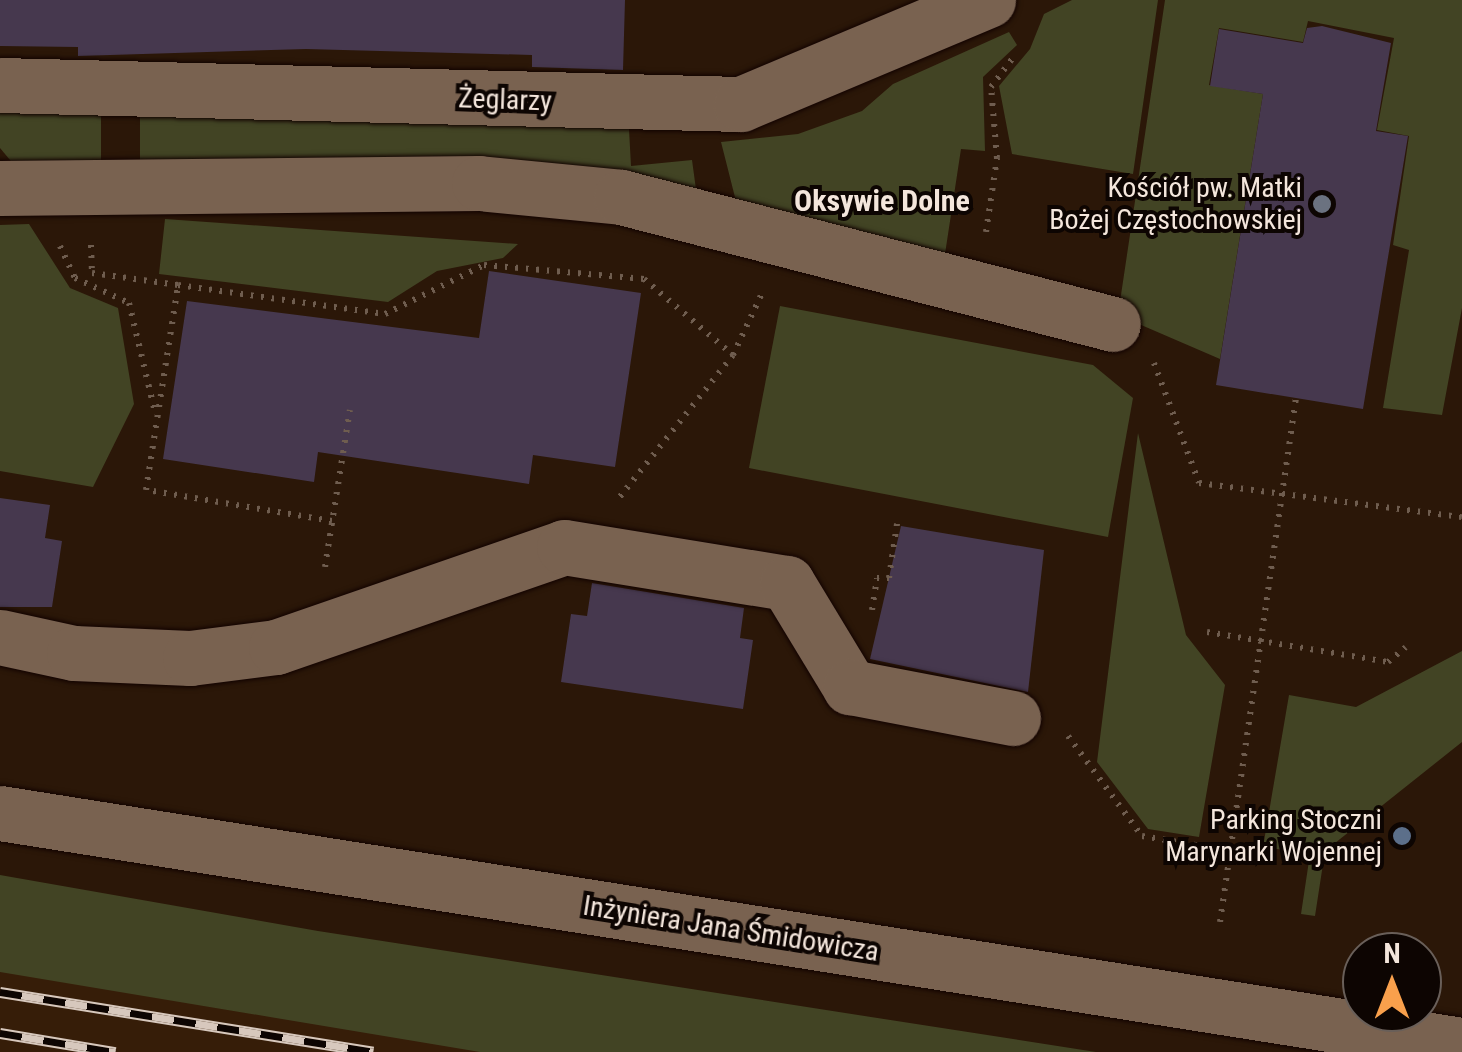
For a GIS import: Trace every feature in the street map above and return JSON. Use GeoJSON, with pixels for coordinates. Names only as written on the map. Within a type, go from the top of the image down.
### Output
{"type":"FeatureCollection","features":[{"type":"Feature","properties":{"kind":"street","name":"Żeglarzy"},"geometry":{"type":"LineString","coordinates":[[0,85],[742,104],[988,0]]}},
{"type":"Feature","properties":{"kind":"street"},"geometry":{"type":"LineString","coordinates":[[0,188],[479,184],[622,197],[1113,324]]}},
{"type":"Feature","properties":{"kind":"street"},"geometry":{"type":"LineString","coordinates":[[0,637],[74,653],[190,658],[276,647],[564,548],[787,583],[850,687],[1013,718]]}},
{"type":"Feature","properties":{"kind":"street","name":"Inżyniera Jana Śmidowicza"},"geometry":{"type":"LineString","coordinates":[[0,813],[1462,1045]]}},
{"type":"Feature","properties":{"kind":"path"},"geometry":{"type":"LineString","coordinates":[[979,288],[997,158],[991,86],[1024,48]]}},
{"type":"Feature","properties":{"kind":"path"},"geometry":{"type":"LineString","coordinates":[[50,229],[75,278],[129,303],[156,418]]}},
{"type":"Feature","properties":{"kind":"path"},"geometry":{"type":"LineString","coordinates":[[90,234],[92,274],[385,314],[458,272],[521,262],[644,279],[733,355]]}},
{"type":"Feature","properties":{"kind":"path"},"geometry":{"type":"LineString","coordinates":[[629,479],[733,355],[766,284]]}},
{"type":"Feature","properties":{"kind":"path"},"geometry":{"type":"LineString","coordinates":[[178,285],[146,490],[332,521]]}},
{"type":"Feature","properties":{"kind":"path"},"geometry":{"type":"LineString","coordinates":[[1113,324],[1156,364],[1199,483],[1462,518]]}},
{"type":"Feature","properties":{"kind":"path"},"geometry":{"type":"LineString","coordinates":[[1220,922],[1296,398]]}},
{"type":"Feature","properties":{"kind":"path"},"geometry":{"type":"LineString","coordinates":[[323,579],[350,410]]}},
{"type":"Feature","properties":{"kind":"path"},"geometry":{"type":"LineString","coordinates":[[889,578],[897,524]]}},
{"type":"Feature","properties":{"kind":"path"},"geometry":{"type":"LineString","coordinates":[[1207,632],[1388,662],[1406,647]]}},
{"type":"Feature","properties":{"kind":"path"},"geometry":{"type":"LineString","coordinates":[[1082,752],[1142,836],[1231,851]]}},
{"type":"Feature","properties":{"kind":"shaded area"},"geometry":{"type":"Polygon","coordinates":[[[0,966],[529,1052],[0,1052],[0,966]]]}},
{"type":"Feature","properties":{"kind":"green space"},"geometry":{"type":"Polygon","coordinates":[[[1072,0],[1158,0],[1133,174],[1012,154],[999,86],[1030,49],[1044,14],[1072,0]]]}},
{"type":"Feature","properties":{"kind":"green space"},"geometry":{"type":"Polygon","coordinates":[[[1165,0],[1462,0],[1462,308],[1442,415],[1383,408],[1409,250],[1393,245],[1409,136],[1377,130],[1394,38],[1308,21],[1303,42],[1219,28],[1209,85],[1263,94],[1220,359],[1118,315],[1165,0]]]}},
{"type":"Feature","properties":{"kind":"green space"},"geometry":{"type":"Polygon","coordinates":[[[1009,32],[1017,45],[983,77],[985,151],[961,149],[945,254],[740,217],[721,142],[798,134],[862,111],[893,84],[1009,32]]]}},
{"type":"Feature","properties":{"kind":"green space"},"geometry":{"type":"Polygon","coordinates":[[[0,106],[101,108],[101,164],[15,166],[0,148],[0,106]]]}},
{"type":"Feature","properties":{"kind":"green space"},"geometry":{"type":"Polygon","coordinates":[[[140,111],[629,129],[631,166],[692,160],[698,204],[140,163],[140,111]]]}},
{"type":"Feature","properties":{"kind":"green space"},"geometry":{"type":"Polygon","coordinates":[[[165,219],[518,244],[503,258],[437,271],[388,302],[159,274],[165,219]]]}},
{"type":"Feature","properties":{"kind":"green space"},"geometry":{"type":"Polygon","coordinates":[[[29,224],[70,288],[118,308],[134,404],[93,487],[0,471],[0,225],[29,224]]]}},
{"type":"Feature","properties":{"kind":"green space"},"geometry":{"type":"Polygon","coordinates":[[[780,306],[1093,365],[1133,398],[1108,537],[749,468],[780,306]]]}},
{"type":"Feature","properties":{"kind":"green space"},"geometry":{"type":"Polygon","coordinates":[[[1138,433],[1186,635],[1225,685],[1199,837],[1148,829],[1097,762],[1138,433]]]}},
{"type":"Feature","properties":{"kind":"green space"},"geometry":{"type":"Polygon","coordinates":[[[1462,651],[1462,742],[1325,851],[1315,916],[1301,914],[1310,854],[1263,847],[1289,695],[1356,707],[1462,651]]]}},
{"type":"Feature","properties":{"kind":"green space"},"geometry":{"type":"Polygon","coordinates":[[[0,875],[318,931],[1096,1052],[480,1052],[0,972],[0,875]]]}},
{"type":"Feature","properties":{"kind":"building"},"geometry":{"type":"Polygon","coordinates":[[[0,0],[625,0],[623,70],[532,67],[532,55],[306,49],[78,56],[78,47],[0,46],[0,0]]]}},
{"type":"Feature","properties":{"kind":"building","name":"Kościół pw. Matki Bożej Częstochowskiej"},"geometry":{"type":"Polygon","coordinates":[[[1322,26],[1391,43],[1376,131],[1408,136],[1363,409],[1216,385],[1263,94],[1210,86],[1219,29],[1303,43],[1307,28],[1322,26]]]}},
{"type":"Feature","properties":{"kind":"building"},"geometry":{"type":"Polygon","coordinates":[[[489,271],[641,293],[615,467],[533,455],[529,484],[318,452],[314,482],[163,459],[187,301],[479,338],[489,271]]]}},
{"type":"Feature","properties":{"kind":"building"},"geometry":{"type":"Polygon","coordinates":[[[0,498],[50,505],[45,538],[62,541],[52,607],[0,607],[0,498]]]}},
{"type":"Feature","properties":{"kind":"building"},"geometry":{"type":"Polygon","coordinates":[[[901,526],[1044,550],[1028,692],[870,659],[901,526]]]}},
{"type":"Feature","properties":{"kind":"building"},"geometry":{"type":"Polygon","coordinates":[[[592,583],[744,608],[740,638],[753,640],[743,709],[561,682],[571,614],[587,616],[592,583]]]}},
{"type":"Feature","properties":{"kind":"railway"},"geometry":{"type":"LineString","coordinates":[[0,992],[373,1052]]}},
{"type":"Feature","properties":{"kind":"railway"},"geometry":{"type":"LineString","coordinates":[[0,1033],[115,1052]]}},
{"type":"Feature","properties":{"kind":"place","name":"Kościół pw. Matki Bożej Częstochowskiej"},"geometry":{"type":"Point","coordinates":[1322,204]}},
{"type":"Feature","properties":{"kind":"place","name":"Parking Stoczni Marynarki Wojennej"},"geometry":{"type":"Point","coordinates":[1402,836]}},
{"type":"Feature","properties":{"kind":"district","name":"Oksywie Dolne"},"geometry":{"type":"Point","coordinates":[882,201]}}]}
